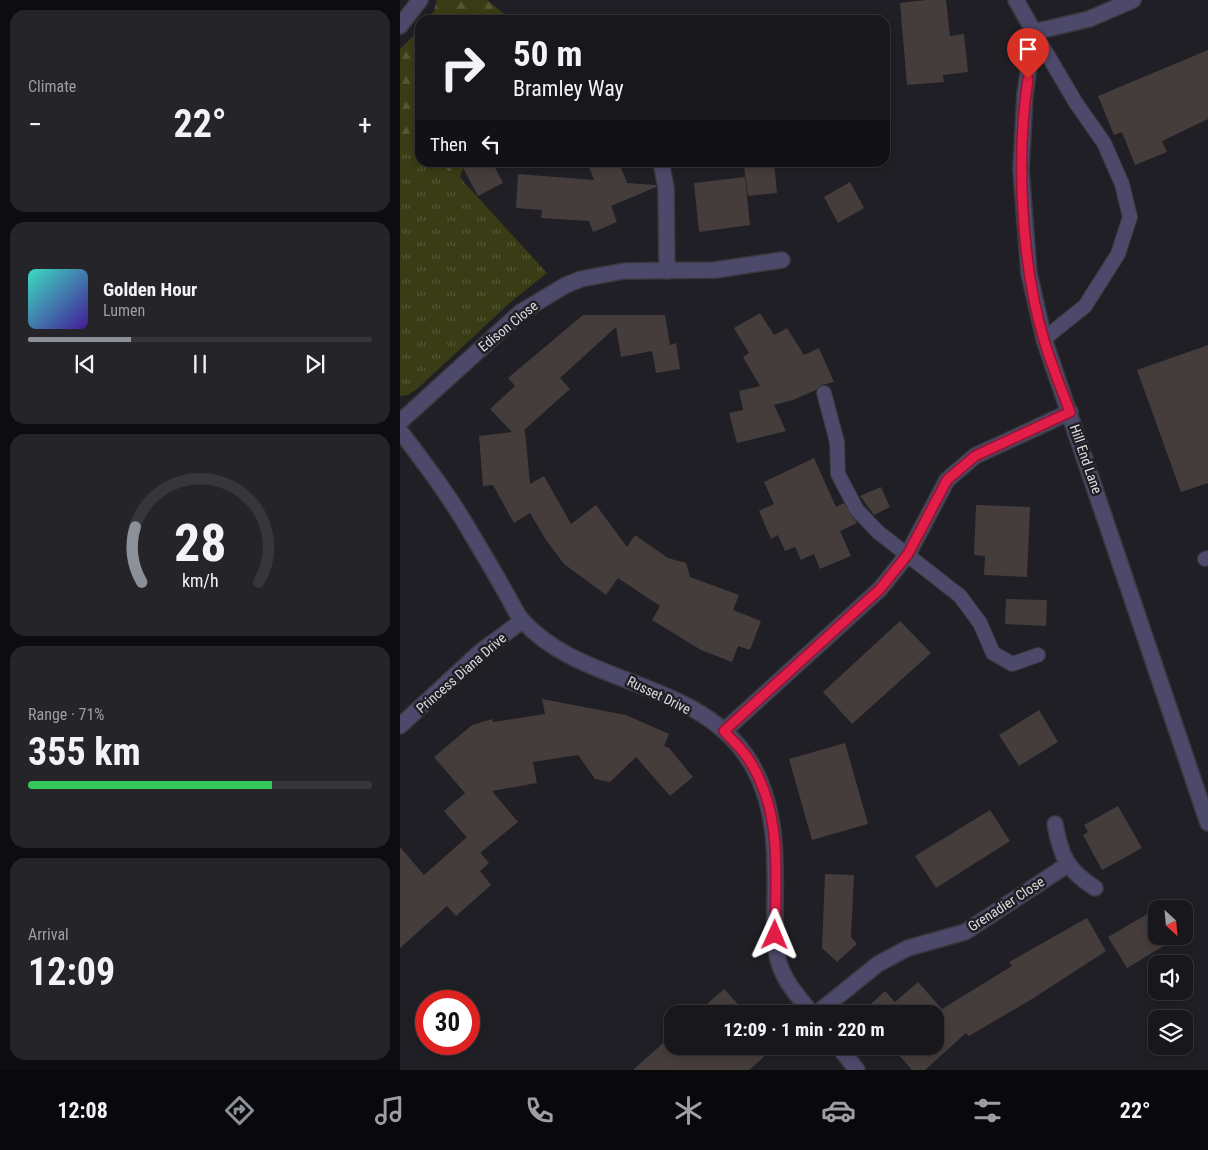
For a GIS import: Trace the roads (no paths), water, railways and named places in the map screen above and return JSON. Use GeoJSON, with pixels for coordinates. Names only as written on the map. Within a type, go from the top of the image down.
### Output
{"type":"FeatureCollection","features":[{"type":"Feature","properties":{"kind":"street"},"geometry":{"type":"LineString","coordinates":[[400,26],[420,0]]}},
{"type":"Feature","properties":{"kind":"street"},"geometry":{"type":"LineString","coordinates":[[1016,0],[1034,32],[1089,19],[1133,0]]}},
{"type":"Feature","properties":{"kind":"street","name":"Hill End Lane"},"geometry":{"type":"LineString","coordinates":[[1034,32],[1025,94],[1022,170],[1029,273],[1044,339],[1208,823]]}},
{"type":"Feature","properties":{"kind":"street"},"geometry":{"type":"LineString","coordinates":[[662,167],[666,188],[667,271]]}},
{"type":"Feature","properties":{"kind":"street","name":"Edison Close"},"geometry":{"type":"LineString","coordinates":[[400,422],[521,312],[581,279],[624,271],[715,270],[782,260]]}},
{"type":"Feature","properties":{"kind":"street"},"geometry":{"type":"LineString","coordinates":[[724,731],[880,589],[908,554],[947,480],[975,456],[1070,412]]}},
{"type":"Feature","properties":{"kind":"street","name":"Russet Drive"},"geometry":{"type":"LineString","coordinates":[[400,431],[450,495],[522,621],[552,645],[586,664],[636,682],[682,703],[724,731],[747,756],[762,786],[771,815],[775,845],[775,935],[780,967],[792,989],[806,1005]]}},
{"type":"Feature","properties":{"kind":"street","name":"Princess Diana Drive"},"geometry":{"type":"LineString","coordinates":[[400,726],[480,652],[522,621]]}},
{"type":"Feature","properties":{"kind":"street"},"geometry":{"type":"LineString","coordinates":[[1055,824],[1059,844],[1067,865],[1081,879],[1095,888]]}},
{"type":"Feature","properties":{"kind":"street","name":"Grenadier Close"},"geometry":{"type":"LineString","coordinates":[[826,1005],[878,964],[908,948],[964,932],[1067,865]]}},
{"type":"Feature","properties":{"kind":"street"},"geometry":{"type":"LineString","coordinates":[[845,1055],[857,1070]]}},
{"type":"Feature","properties":{"kind":"lane"},"geometry":{"type":"LineString","coordinates":[[1034,32],[1076,103],[1104,143],[1122,184],[1130,217],[1118,254],[1085,306],[1044,339]]}},
{"type":"Feature","properties":{"kind":"lane"},"geometry":{"type":"LineString","coordinates":[[824,393],[837,442],[838,474],[857,510],[878,532],[960,596],[980,622],[993,653],[1012,664],[1038,655]]}}]}
